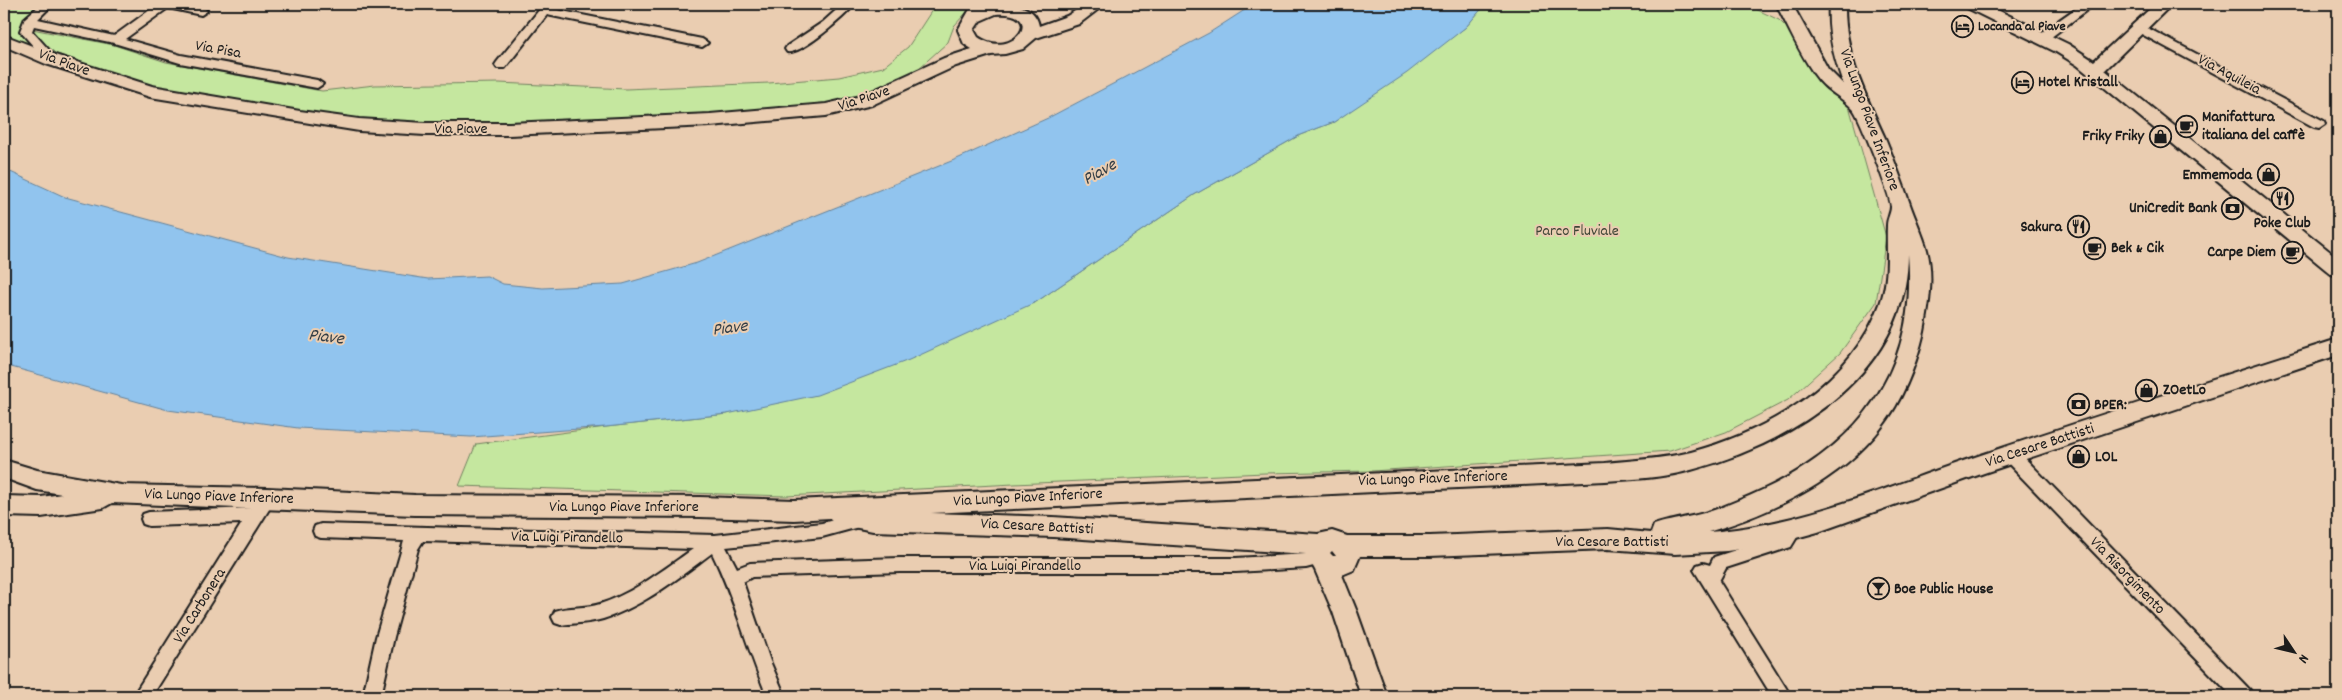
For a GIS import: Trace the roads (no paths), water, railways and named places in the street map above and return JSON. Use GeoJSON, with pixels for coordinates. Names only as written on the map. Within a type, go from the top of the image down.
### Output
{"type":"FeatureCollection","features":[{"type":"Feature","properties":{"kind":"main road"},"geometry":{"type":"LineString","coordinates":[[1784,4],[1821,72],[1837,89],[1863,107]]}},
{"type":"Feature","properties":{"kind":"main road","name":"Via Lungo Piave Inferiore"},"geometry":{"type":"LineString","coordinates":[[1608,539],[1680,530],[1707,523],[1759,502],[1829,464],[1872,424],[1883,407],[1901,369],[1910,342],[1920,295],[1918,253],[1841,48],[1837,23],[1837,4]]}},
{"type":"Feature","properties":{"kind":"main road"},"geometry":{"type":"LineString","coordinates":[[1973,4],[2062,48],[2095,71],[2198,157],[2338,268]]}},
{"type":"Feature","properties":{"kind":"main road"},"geometry":{"type":"LineString","coordinates":[[2095,71],[2138,27],[2164,4]]}},
{"type":"Feature","properties":{"kind":"main road"},"geometry":{"type":"LineString","coordinates":[[1092,8],[1073,20],[1031,34],[1016,46],[991,49],[976,45],[967,36],[966,26],[978,10],[1015,10],[1068,15],[1092,8]]}},
{"type":"Feature","properties":{"kind":"main road"},"geometry":{"type":"LineString","coordinates":[[1015,10],[1032,24],[1031,34]]}},
{"type":"Feature","properties":{"kind":"main road","name":"Via Piave"},"geometry":{"type":"LineString","coordinates":[[923,74],[967,36]]}},
{"type":"Feature","properties":{"kind":"main road","name":"Via Piave"},"geometry":{"type":"LineString","coordinates":[[4,40],[52,60],[150,92],[359,125],[425,129],[509,129],[710,120],[826,110],[866,101],[923,74],[967,56],[991,49]]}},
{"type":"Feature","properties":{"kind":"main road","name":"Via Lungo Piave Inferiore"},"geometry":{"type":"LineString","coordinates":[[4,470],[37,480],[121,495],[262,506],[415,504],[700,507],[794,510],[1207,489],[1605,472],[1691,461],[1760,436],[1791,419],[1819,400],[1856,364],[1885,323],[1892,298],[1898,258],[1897,216],[1901,207]]}},
{"type":"Feature","properties":{"kind":"main road","name":"Via Cesare Battisti"},"geometry":{"type":"LineString","coordinates":[[794,510],[862,519],[1053,527],[1281,541],[1331,556],[1430,546],[1608,539],[1649,542],[1734,540],[1796,528],[2338,347]]}},
{"type":"Feature","properties":{"kind":"main road"},"geometry":{"type":"LineString","coordinates":[[4,506],[41,507],[121,495]]}},
{"type":"Feature","properties":{"kind":"main road","name":"Via Cesare Battisti"},"geometry":{"type":"LineString","coordinates":[[1707,523],[1796,528]]}},
{"type":"Feature","properties":{"kind":"main road"},"geometry":{"type":"LineString","coordinates":[[1331,556],[1345,612],[1374,696]]}},
{"type":"Feature","properties":{"kind":"street"},"geometry":{"type":"LineString","coordinates":[[46,4],[29,21],[26,31],[52,60]]}},
{"type":"Feature","properties":{"kind":"street"},"geometry":{"type":"LineString","coordinates":[[116,40],[166,4],[201,11]]}},
{"type":"Feature","properties":{"kind":"street"},"geometry":{"type":"LineString","coordinates":[[791,49],[827,25],[849,4]]}},
{"type":"Feature","properties":{"kind":"street"},"geometry":{"type":"LineString","coordinates":[[2042,38],[2089,4]]}},
{"type":"Feature","properties":{"kind":"street"},"geometry":{"type":"LineString","coordinates":[[501,65],[547,7],[702,43]]}},
{"type":"Feature","properties":{"kind":"street","name":"Via Pisa"},"geometry":{"type":"LineString","coordinates":[[29,21],[116,40],[180,59],[317,84]]}},
{"type":"Feature","properties":{"kind":"street","name":"Via Aquileia"},"geometry":{"type":"LineString","coordinates":[[2138,27],[2319,124]]}},
{"type":"Feature","properties":{"kind":"street","name":"Via Risorgimento"},"geometry":{"type":"LineString","coordinates":[[2011,455],[2244,696]]}},
{"type":"Feature","properties":{"kind":"street"},"geometry":{"type":"LineString","coordinates":[[149,519],[262,506]]}},
{"type":"Feature","properties":{"kind":"street","name":"Via Carbonera"},"geometry":{"type":"LineString","coordinates":[[142,696],[262,506]]}},
{"type":"Feature","properties":{"kind":"street","name":"Via Luigi Pirandello"},"geometry":{"type":"LineString","coordinates":[[321,531],[715,542],[822,530],[862,519]]}},
{"type":"Feature","properties":{"kind":"street","name":"Via Cesare Battisti"},"geometry":{"type":"LineString","coordinates":[[1782,696],[1707,576],[1720,562],[1785,542],[1796,528]]}},
{"type":"Feature","properties":{"kind":"street"},"geometry":{"type":"LineString","coordinates":[[372,696],[385,637],[410,546],[419,534]]}},
{"type":"Feature","properties":{"kind":"street"},"geometry":{"type":"LineString","coordinates":[[715,542],[733,578],[776,696]]}},
{"type":"Feature","properties":{"kind":"street","name":"Via Luigi Pirandello"},"geometry":{"type":"LineString","coordinates":[[561,617],[601,612],[625,602],[650,588],[715,542]]}},
{"type":"Feature","properties":{"kind":"street","name":"Via Luigi Pirandello"},"geometry":{"type":"LineString","coordinates":[[733,578],[750,570],[814,567],[1236,565],[1331,556]]}},
{"type":"Feature","properties":{"kind":"water","name":"Piave"},"geometry":{"type":"Polygon","coordinates":[[[1254,4],[1493,4],[1489,8],[1484,6],[1466,27],[1407,73],[1334,122],[1300,135],[1194,195],[1036,302],[909,360],[817,395],[727,414],[606,427],[471,437],[298,428],[168,410],[4,365],[4,169],[65,197],[288,257],[428,279],[487,276],[503,284],[543,288],[623,284],[697,263],[959,158],[1048,118],[1209,33],[1254,4]]]}},
{"type":"Feature","properties":{"kind":"place","name":"Locanda al Piave"},"geometry":{"type":"Point","coordinates":[1962,27]}},
{"type":"Feature","properties":{"kind":"place","name":"Hotel Kristall"},"geometry":{"type":"Point","coordinates":[2022,82]}},
{"type":"Feature","properties":{"kind":"place","name":"Manifattura italiana del caffè"},"geometry":{"type":"Point","coordinates":[2186,126]}},
{"type":"Feature","properties":{"kind":"place","name":"Friky Friky"},"geometry":{"type":"Point","coordinates":[2160,136]}},
{"type":"Feature","properties":{"kind":"place","name":"Emmemoda"},"geometry":{"type":"Point","coordinates":[2268,175]}},
{"type":"Feature","properties":{"kind":"place","name":"Poke Club"},"geometry":{"type":"Point","coordinates":[2282,199]}},
{"type":"Feature","properties":{"kind":"place","name":"UniCredit Bank"},"geometry":{"type":"Point","coordinates":[2233,208]}},
{"type":"Feature","properties":{"kind":"place","name":"Sakura"},"geometry":{"type":"Point","coordinates":[2078,227]}},
{"type":"Feature","properties":{"kind":"place","name":"Bek & Cik"},"geometry":{"type":"Point","coordinates":[2095,248]}},
{"type":"Feature","properties":{"kind":"place","name":"Carpe Diem"},"geometry":{"type":"Point","coordinates":[2292,252]}},
{"type":"Feature","properties":{"kind":"place","name":"ZOetLo"},"geometry":{"type":"Point","coordinates":[2147,390]}},
{"type":"Feature","properties":{"kind":"place","name":"BPER:"},"geometry":{"type":"Point","coordinates":[2078,405]}},
{"type":"Feature","properties":{"kind":"place","name":"LOL"},"geometry":{"type":"Point","coordinates":[2079,457]}},
{"type":"Feature","properties":{"kind":"place","name":"Boe Public House"},"geometry":{"type":"Point","coordinates":[1878,589]}},
{"type":"Feature","properties":{"kind":"park label","name":"Parco Fluviale"},"geometry":{"type":"Point","coordinates":[1577,231]}}]}
